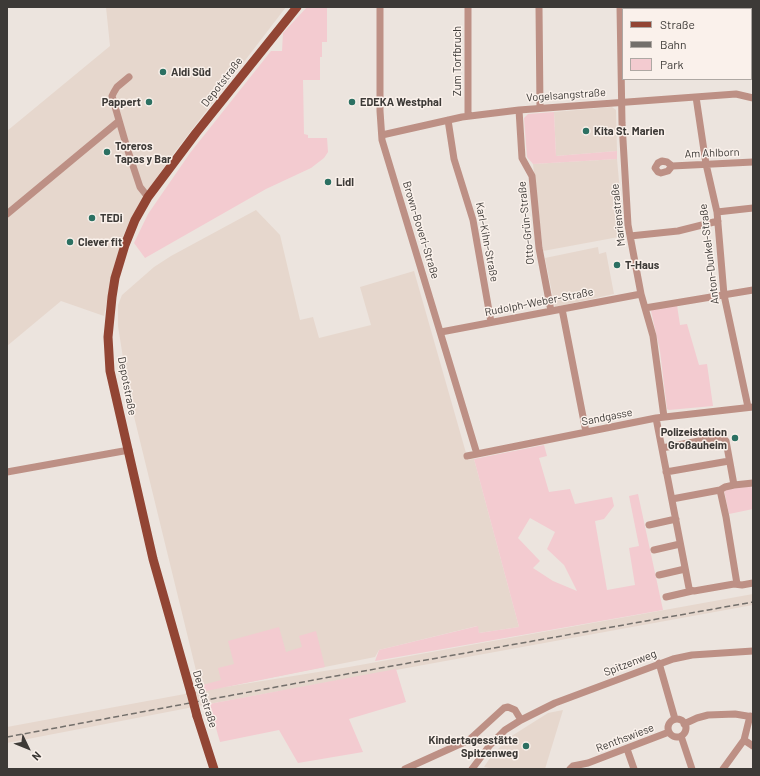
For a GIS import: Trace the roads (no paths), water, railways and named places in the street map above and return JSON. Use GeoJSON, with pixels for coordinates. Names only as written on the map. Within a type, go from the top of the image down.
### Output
{"type":"FeatureCollection","features":[{"type":"Feature","properties":{"kind":"main road","name":"Depotstraße"},"geometry":{"type":"LineString","coordinates":[[214,769],[190,693],[153,558],[110,371],[108,347],[109,321],[113,286],[118,265],[135,220],[148,197],[196,133],[297,7]]}},
{"type":"Feature","properties":{"kind":"street","name":"Brown-Boveri-Straße"},"geometry":{"type":"LineString","coordinates":[[380,7],[380,111],[382,134],[394,180],[477,454]]}},
{"type":"Feature","properties":{"kind":"street","name":"Zum Torfbruch"},"geometry":{"type":"LineString","coordinates":[[468,7],[468,116]]}},
{"type":"Feature","properties":{"kind":"street"},"geometry":{"type":"LineString","coordinates":[[539,7],[540,108]]}},
{"type":"Feature","properties":{"kind":"street","name":"Marienstraße"},"geometry":{"type":"LineString","coordinates":[[620,7],[622,48],[621,103],[628,225],[641,294],[653,336],[664,417]]}},
{"type":"Feature","properties":{"kind":"street"},"geometry":{"type":"LineString","coordinates":[[129,78],[117,87],[113,94],[119,121],[140,186],[148,197]]}},
{"type":"Feature","properties":{"kind":"street","name":"Vogelsangstraße"},"geometry":{"type":"LineString","coordinates":[[382,134],[468,116],[519,110],[736,94],[753,98]]}},
{"type":"Feature","properties":{"kind":"street","name":"Anton-Dunkel-Straße"},"geometry":{"type":"LineString","coordinates":[[696,97],[706,164],[717,212],[724,295],[751,407]]}},
{"type":"Feature","properties":{"kind":"street","name":"Otto-Grün-Straße"},"geometry":{"type":"LineString","coordinates":[[519,110],[522,158],[532,176],[539,253],[551,311]]}},
{"type":"Feature","properties":{"kind":"street","name":"Karl-Kihn-Straße"},"geometry":{"type":"LineString","coordinates":[[448,120],[454,159],[471,213],[491,322]]}},
{"type":"Feature","properties":{"kind":"street"},"geometry":{"type":"LineString","coordinates":[[7,214],[119,121]]}},
{"type":"Feature","properties":{"kind":"street","name":"Am Ahlborn"},"geometry":{"type":"LineString","coordinates":[[672,166],[753,162]]}},
{"type":"Feature","properties":{"kind":"street"},"geometry":{"type":"LineString","coordinates":[[717,212],[753,208]]}},
{"type":"Feature","properties":{"kind":"street"},"geometry":{"type":"LineString","coordinates":[[630,236],[678,230],[718,221]]}},
{"type":"Feature","properties":{"kind":"street"},"geometry":{"type":"LineString","coordinates":[[645,308],[753,290]]}},
{"type":"Feature","properties":{"kind":"street","name":"Rudolph-Weber-Straße"},"geometry":{"type":"LineString","coordinates":[[441,332],[641,294]]}},
{"type":"Feature","properties":{"kind":"street"},"geometry":{"type":"LineString","coordinates":[[562,309],[586,432]]}},
{"type":"Feature","properties":{"kind":"street","name":"Sandgasse"},"geometry":{"type":"LineString","coordinates":[[467,456],[656,418],[751,407]]}},
{"type":"Feature","properties":{"kind":"street"},"geometry":{"type":"LineString","coordinates":[[656,418],[685,569],[689,588],[692,591]]}},
{"type":"Feature","properties":{"kind":"street"},"geometry":{"type":"LineString","coordinates":[[662,448],[720,437],[726,441],[734,485]]}},
{"type":"Feature","properties":{"kind":"street"},"geometry":{"type":"LineString","coordinates":[[7,472],[129,450]]}},
{"type":"Feature","properties":{"kind":"street"},"geometry":{"type":"LineString","coordinates":[[666,472],[729,461]]}},
{"type":"Feature","properties":{"kind":"street"},"geometry":{"type":"LineString","coordinates":[[672,500],[720,490],[734,485],[753,483]]}},
{"type":"Feature","properties":{"kind":"street"},"geometry":{"type":"LineString","coordinates":[[720,490],[737,584]]}},
{"type":"Feature","properties":{"kind":"street"},"geometry":{"type":"LineString","coordinates":[[650,525],[676,519]]}},
{"type":"Feature","properties":{"kind":"street"},"geometry":{"type":"LineString","coordinates":[[654,550],[680,544]]}},
{"type":"Feature","properties":{"kind":"street"},"geometry":{"type":"LineString","coordinates":[[659,575],[685,569]]}},
{"type":"Feature","properties":{"kind":"street"},"geometry":{"type":"LineString","coordinates":[[666,597],[692,591],[753,583]]}},
{"type":"Feature","properties":{"kind":"street","name":"Spitzenweg"},"geometry":{"type":"LineString","coordinates":[[472,769],[490,745],[505,730],[554,703],[673,659],[692,655],[753,651]]}},
{"type":"Feature","properties":{"kind":"street"},"geometry":{"type":"LineString","coordinates":[[659,663],[674,720],[680,720],[684,724],[685,731],[681,736],[692,769]]}},
{"type":"Feature","properties":{"kind":"street"},"geometry":{"type":"LineString","coordinates":[[405,769],[469,740],[504,708],[508,707],[515,710],[521,720]]}},
{"type":"Feature","properties":{"kind":"street"},"geometry":{"type":"LineString","coordinates":[[684,724],[708,715],[735,714],[752,716],[744,740],[727,768]]}},
{"type":"Feature","properties":{"kind":"street","name":"Renthswiese"},"geometry":{"type":"LineString","coordinates":[[674,720],[668,725],[669,732],[673,736],[681,736]]}},
{"type":"Feature","properties":{"kind":"street","name":"Renthswiese"},"geometry":{"type":"LineString","coordinates":[[570,769],[573,766],[587,766],[669,732]]}},
{"type":"Feature","properties":{"kind":"street"},"geometry":{"type":"LineString","coordinates":[[744,740],[753,746]]}},
{"type":"Feature","properties":{"kind":"street"},"geometry":{"type":"LineString","coordinates":[[626,749],[634,769]]}},
{"type":"Feature","properties":{"kind":"railway"},"geometry":{"type":"LineString","coordinates":[[7,737],[330,677],[753,602]]}},
{"type":"Feature","properties":{"kind":"place","name":"Aldi Süd"},"geometry":{"type":"Point","coordinates":[163,72]}},
{"type":"Feature","properties":{"kind":"place","name":"Pappert"},"geometry":{"type":"Point","coordinates":[149,102]}},
{"type":"Feature","properties":{"kind":"place","name":"EDEKA Westphal"},"geometry":{"type":"Point","coordinates":[352,102]}},
{"type":"Feature","properties":{"kind":"place","name":"Kita St. Marien"},"geometry":{"type":"Point","coordinates":[586,131]}},
{"type":"Feature","properties":{"kind":"place","name":"Toreros Tapas y Bar"},"geometry":{"type":"Point","coordinates":[107,152]}},
{"type":"Feature","properties":{"kind":"place","name":"Lidl"},"geometry":{"type":"Point","coordinates":[328,182]}},
{"type":"Feature","properties":{"kind":"place","name":"TEDi"},"geometry":{"type":"Point","coordinates":[92,218]}},
{"type":"Feature","properties":{"kind":"place","name":"Clever fit"},"geometry":{"type":"Point","coordinates":[70,242]}},
{"type":"Feature","properties":{"kind":"place","name":"T-Haus"},"geometry":{"type":"Point","coordinates":[617,265]}},
{"type":"Feature","properties":{"kind":"place","name":"Polizeistation Großauheim"},"geometry":{"type":"Point","coordinates":[735,438]}},
{"type":"Feature","properties":{"kind":"place","name":"Kindertagesstätte Spitzenweg"},"geometry":{"type":"Point","coordinates":[526,746]}}]}
